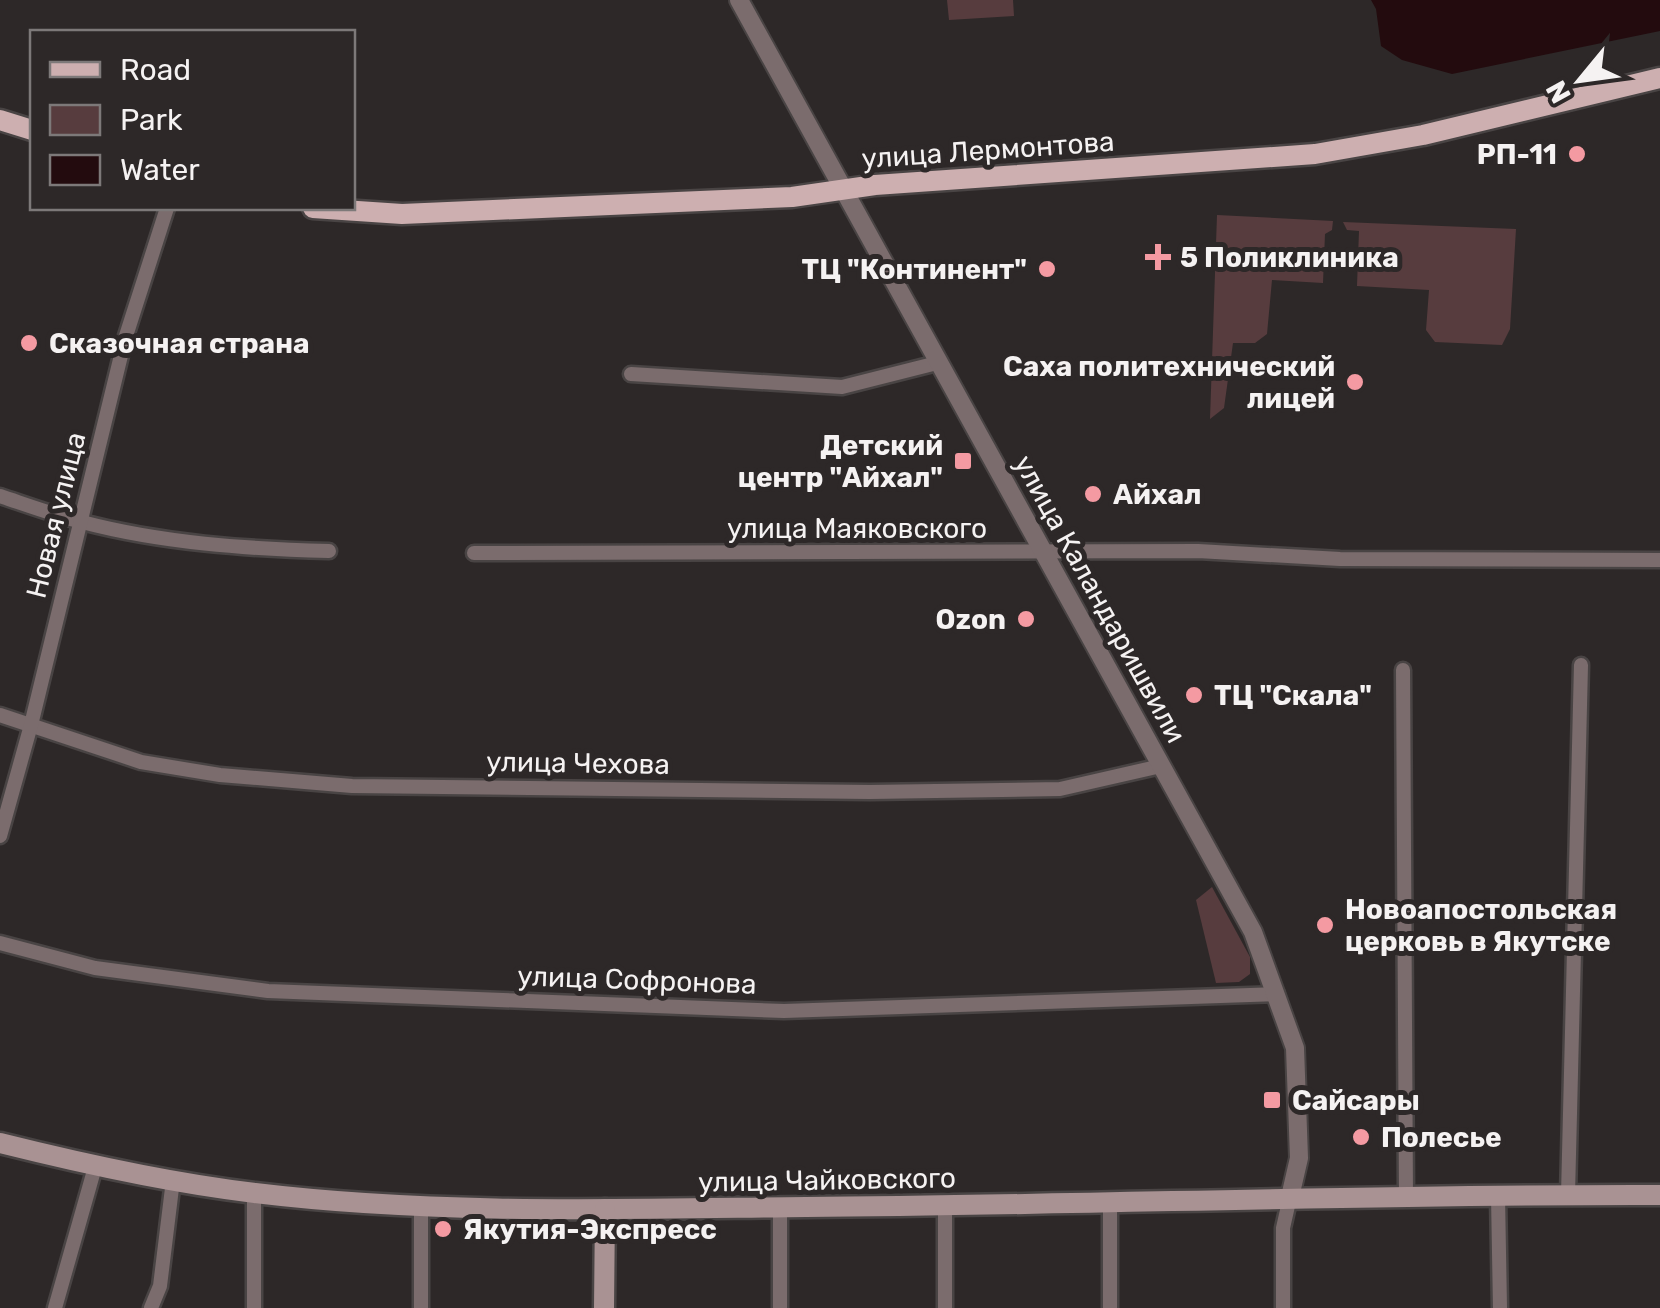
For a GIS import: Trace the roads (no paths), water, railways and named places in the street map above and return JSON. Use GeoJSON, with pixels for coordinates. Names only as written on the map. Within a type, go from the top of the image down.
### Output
{"type":"FeatureCollection","features":[{"type":"Feature","properties":{"kind":"main road","name":"улица Лермонтова"},"geometry":{"type":"LineString","coordinates":[[343,210],[402,214],[792,197],[843,189],[1315,154],[1423,136],[1660,78]]}},
{"type":"Feature","properties":{"kind":"main road"},"geometry":{"type":"LineString","coordinates":[[0,120],[30,129]]}},
{"type":"Feature","properties":{"kind":"main road","name":"улица Чайковского"},"geometry":{"type":"LineString","coordinates":[[0,1144],[96,1166],[254,1193],[421,1206],[780,1208],[1110,1204],[1290,1197],[1660,1195]]}},
{"type":"Feature","properties":{"kind":"main road"},"geometry":{"type":"LineString","coordinates":[[604,1308],[605,1209]]}},
{"type":"Feature","properties":{"kind":"street","name":"улица Каландаришвили"},"geometry":{"type":"LineString","coordinates":[[739,0],[1253,932],[1295,1048],[1299,1158],[1290,1197]]}},
{"type":"Feature","properties":{"kind":"street","name":"Новая улица"},"geometry":{"type":"LineString","coordinates":[[0,836],[125,339],[167,210]]}},
{"type":"Feature","properties":{"kind":"street"},"geometry":{"type":"LineString","coordinates":[[631,374],[842,387],[937,363]]}},
{"type":"Feature","properties":{"kind":"street"},"geometry":{"type":"LineString","coordinates":[[0,496],[80,522],[136,534],[329,551]]}},
{"type":"Feature","properties":{"kind":"street","name":"улица Маяковского"},"geometry":{"type":"LineString","coordinates":[[474,553],[1198,552],[1340,559],[1660,560]]}},
{"type":"Feature","properties":{"kind":"street"},"geometry":{"type":"LineString","coordinates":[[1568,1194],[1580,665]]}},
{"type":"Feature","properties":{"kind":"street"},"geometry":{"type":"LineString","coordinates":[[1404,670],[1406,1198]]}},
{"type":"Feature","properties":{"kind":"street","name":"улица Чехова"},"geometry":{"type":"LineString","coordinates":[[0,715],[141,762],[352,786],[870,792],[1060,789],[1162,766]]}},
{"type":"Feature","properties":{"kind":"street","name":"улица Софронова"},"geometry":{"type":"LineString","coordinates":[[0,943],[95,968],[268,991],[784,1011],[1278,994]]}},
{"type":"Feature","properties":{"kind":"street"},"geometry":{"type":"LineString","coordinates":[[55,1308],[96,1166]]}},
{"type":"Feature","properties":{"kind":"street"},"geometry":{"type":"LineString","coordinates":[[151,1308],[160,1286],[173,1180]]}},
{"type":"Feature","properties":{"kind":"street"},"geometry":{"type":"LineString","coordinates":[[254,1193],[254,1308]]}},
{"type":"Feature","properties":{"kind":"street"},"geometry":{"type":"LineString","coordinates":[[1498,1196],[1500,1308]]}},
{"type":"Feature","properties":{"kind":"street"},"geometry":{"type":"LineString","coordinates":[[1283,1308],[1282,1228],[1290,1197]]}},
{"type":"Feature","properties":{"kind":"street"},"geometry":{"type":"LineString","coordinates":[[1110,1204],[1110,1308]]}},
{"type":"Feature","properties":{"kind":"street"},"geometry":{"type":"LineString","coordinates":[[421,1206],[421,1308]]}},
{"type":"Feature","properties":{"kind":"street"},"geometry":{"type":"LineString","coordinates":[[945,1206],[945,1308]]}},
{"type":"Feature","properties":{"kind":"street"},"geometry":{"type":"LineString","coordinates":[[780,1208],[780,1308]]}},
{"type":"Feature","properties":{"kind":"water"},"geometry":{"type":"Polygon","coordinates":[[[1371,0],[1660,0],[1660,31],[1452,74],[1402,60],[1381,46],[1371,0]]]}},
{"type":"Feature","properties":{"kind":"place","name":"РП-11"},"geometry":{"type":"Point","coordinates":[1577,154]}},
{"type":"Feature","properties":{"kind":"place","name":"5 Поликлиника"},"geometry":{"type":"Point","coordinates":[1158,257]}},
{"type":"Feature","properties":{"kind":"place","name":"ТЦ \"Континент\""},"geometry":{"type":"Point","coordinates":[1047,269]}},
{"type":"Feature","properties":{"kind":"place","name":"Сказочная страна"},"geometry":{"type":"Point","coordinates":[29,343]}},
{"type":"Feature","properties":{"kind":"place","name":"Саха политехнический лицей"},"geometry":{"type":"Point","coordinates":[1355,382]}},
{"type":"Feature","properties":{"kind":"place","name":"Детский центр \"Айхал\""},"geometry":{"type":"Point","coordinates":[963,461]}},
{"type":"Feature","properties":{"kind":"place","name":"Айхал"},"geometry":{"type":"Point","coordinates":[1093,494]}},
{"type":"Feature","properties":{"kind":"place","name":"Ozon"},"geometry":{"type":"Point","coordinates":[1026,619]}},
{"type":"Feature","properties":{"kind":"place","name":"ТЦ \"Скала\""},"geometry":{"type":"Point","coordinates":[1194,695]}},
{"type":"Feature","properties":{"kind":"place","name":"Новоапостольская церковь в Якутске"},"geometry":{"type":"Point","coordinates":[1325,925]}},
{"type":"Feature","properties":{"kind":"place","name":"Сайсары"},"geometry":{"type":"Point","coordinates":[1272,1100]}},
{"type":"Feature","properties":{"kind":"place","name":"Полесье"},"geometry":{"type":"Point","coordinates":[1361,1137]}},
{"type":"Feature","properties":{"kind":"place","name":"Якутия-Экспресс"},"geometry":{"type":"Point","coordinates":[443,1229]}}]}
